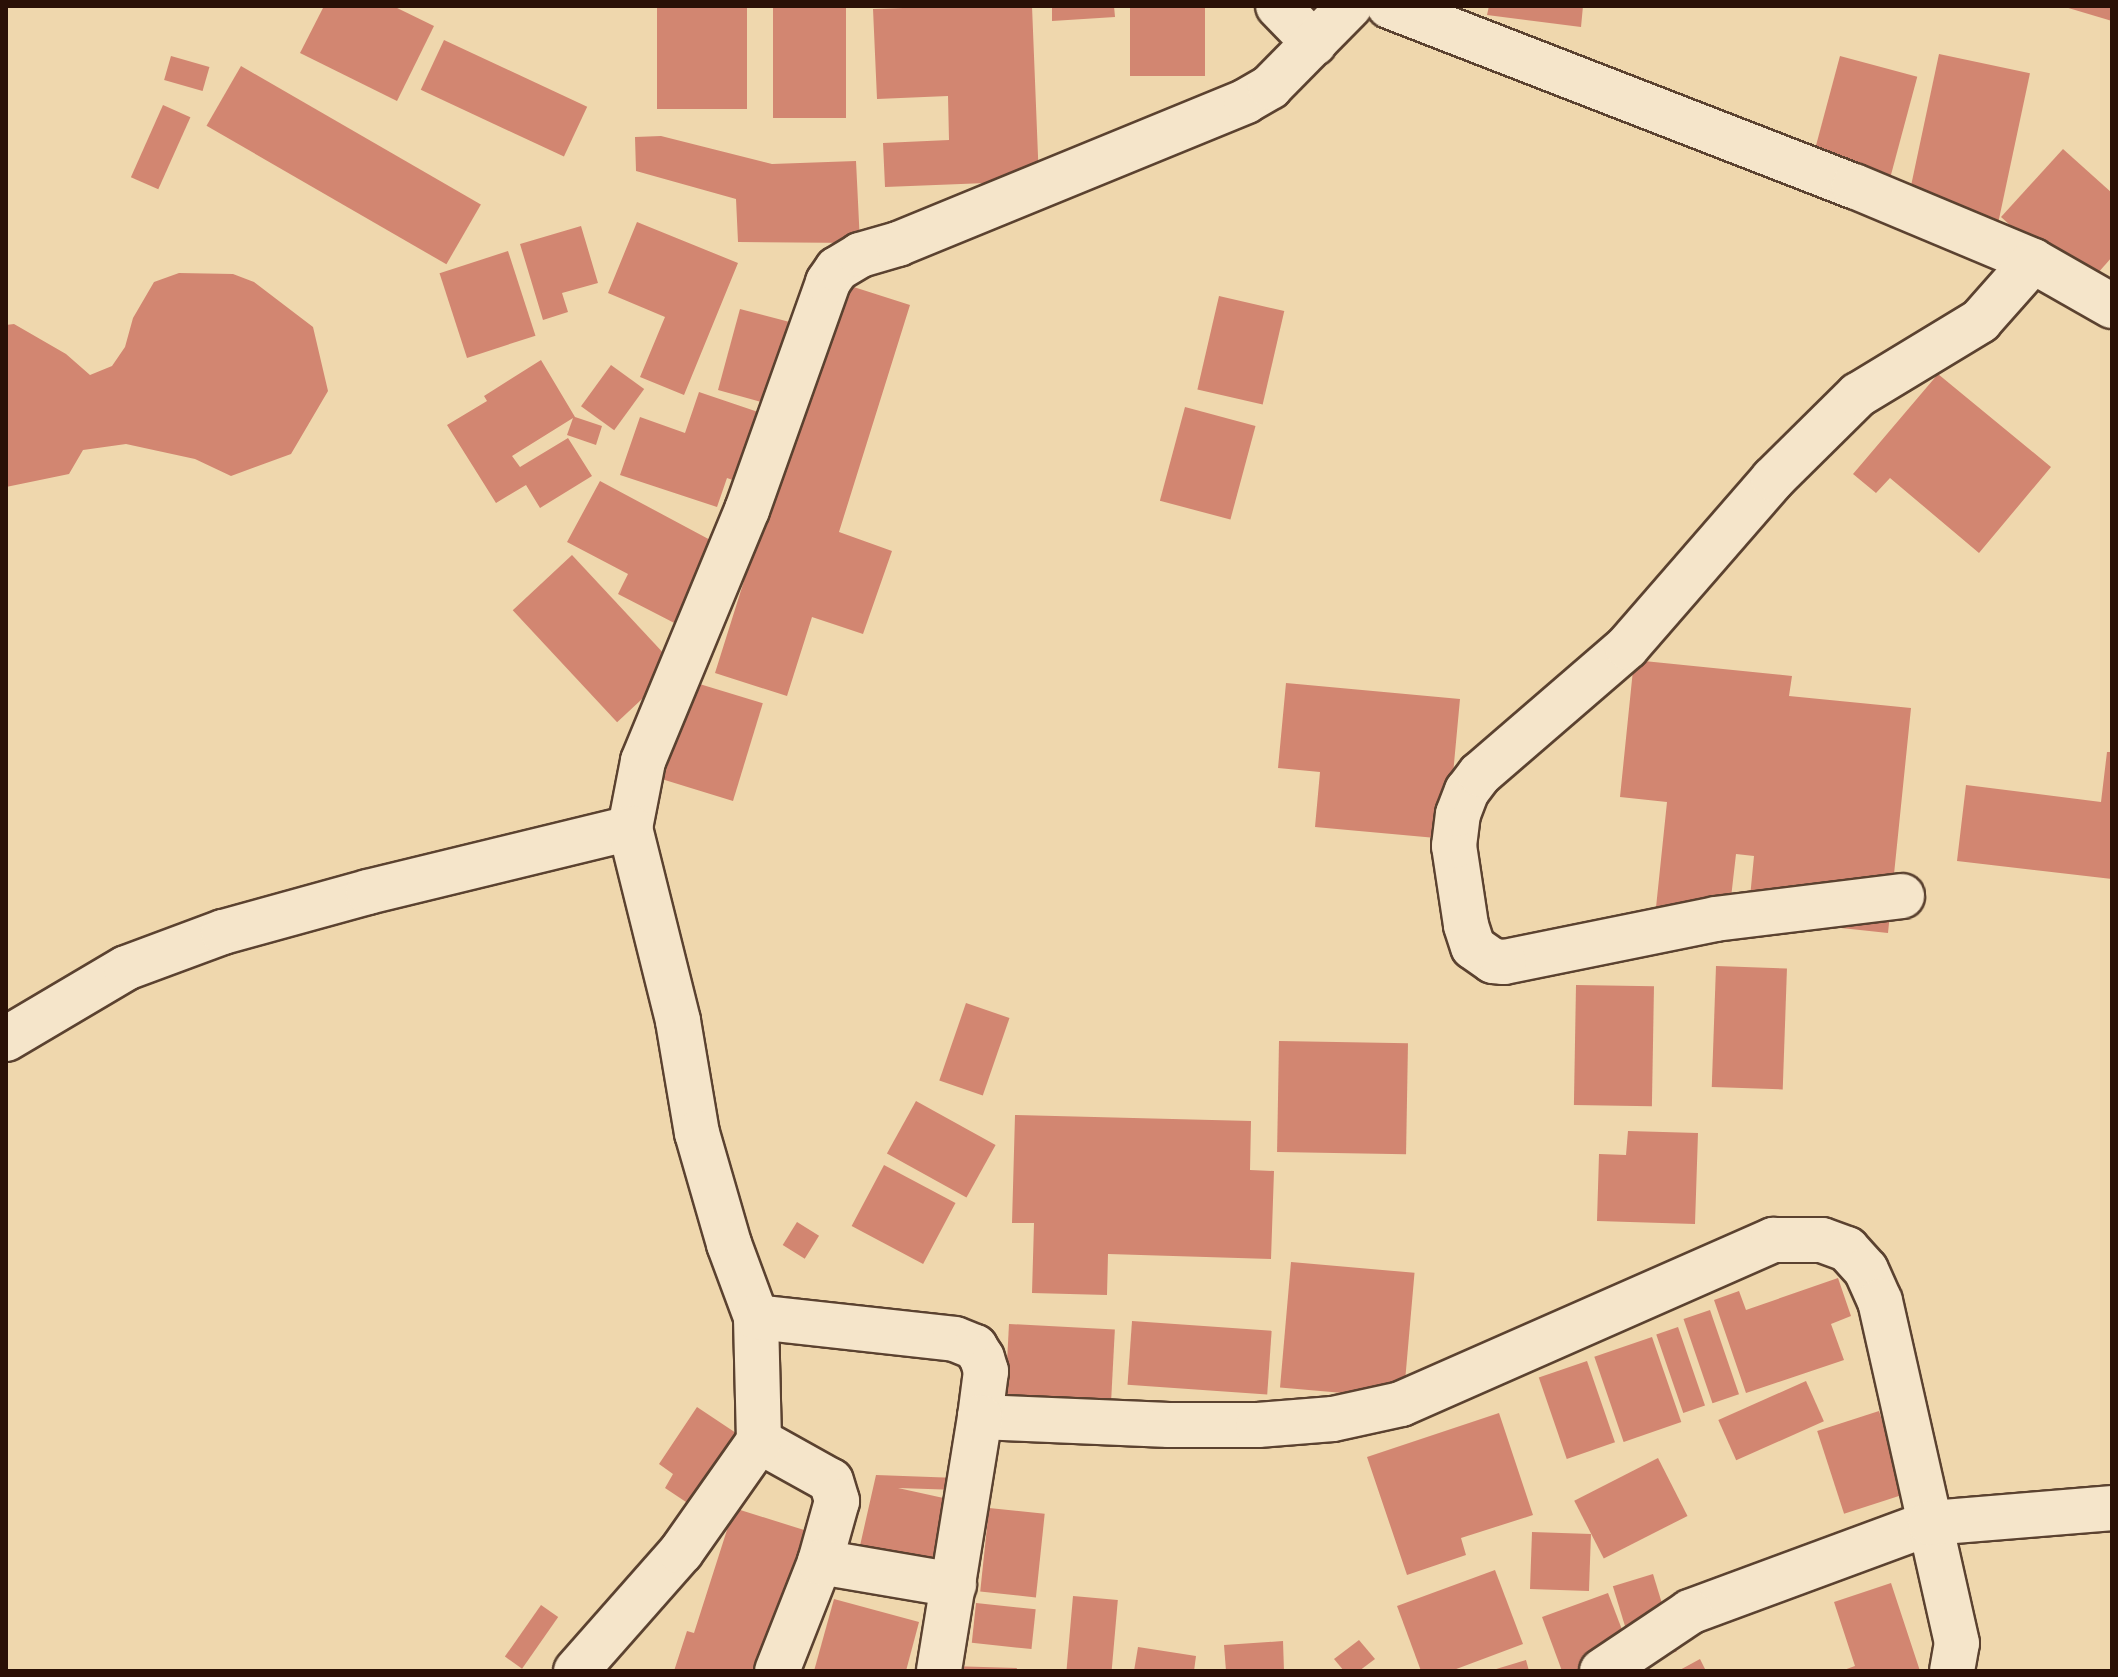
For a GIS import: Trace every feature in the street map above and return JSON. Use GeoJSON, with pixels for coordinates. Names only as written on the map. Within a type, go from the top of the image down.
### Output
{"type":"FeatureCollection","features":[{"type":"Feature","properties":{"kind":"street"},"geometry":{"type":"LineString","coordinates":[[1278,6],[1314,43]]}},
{"type":"Feature","properties":{"kind":"street"},"geometry":{"type":"LineString","coordinates":[[576,1671],[681,1552],[759,1441],[756,1317],[729,1244],[697,1133],[678,1021],[630,828],[643,761],[661,711],[747,510],[828,282],[837,269],[860,255],[898,244],[1246,101],[1270,87],[1350,6]]}},
{"type":"Feature","properties":{"kind":"street"},"geometry":{"type":"LineString","coordinates":[[1389,6],[1854,186],[2033,261],[2112,306]]}},
{"type":"Feature","properties":{"kind":"street"},"geometry":{"type":"LineString","coordinates":[[1902,896],[1716,919],[1504,962],[1493,961],[1473,947],[1466,925],[1454,846],[1458,814],[1467,791],[1480,774],[1627,647],[1773,479],[1858,395],[1980,321],[2033,261]]}},
{"type":"Feature","properties":{"kind":"street"},"geometry":{"type":"LineString","coordinates":[[6,1039],[126,968],[223,932],[398,884],[630,828]]}},
{"type":"Feature","properties":{"kind":"street"},"geometry":{"type":"LineString","coordinates":[[980,1417],[1169,1425],[1258,1425],[1333,1419],[1401,1404],[1773,1240],[1822,1240],[1847,1249],[1866,1270],[1880,1301],[1957,1643],[1952,1671]]}},
{"type":"Feature","properties":{"kind":"street"},"geometry":{"type":"LineString","coordinates":[[756,1317],[965,1341],[975,1347],[986,1371],[939,1671]]}},
{"type":"Feature","properties":{"kind":"street"},"geometry":{"type":"LineString","coordinates":[[759,1441],[831,1481],[837,1501],[820,1562],[777,1671]]}},
{"type":"Feature","properties":{"kind":"street"},"geometry":{"type":"LineString","coordinates":[[1602,1671],[1690,1612],[1930,1523],[2112,1508]]}},
{"type":"Feature","properties":{"kind":"street"},"geometry":{"type":"LineString","coordinates":[[820,1562],[954,1585]]}},
{"type":"Feature","properties":{"kind":"building"},"geometry":{"type":"Polygon","coordinates":[[[324,6],[393,6],[434,26],[397,101],[300,53],[324,6]]]}},
{"type":"Feature","properties":{"kind":"building"},"geometry":{"type":"Polygon","coordinates":[[[657,6],[747,6],[747,109],[657,109],[657,6]]]}},
{"type":"Feature","properties":{"kind":"building"},"geometry":{"type":"Polygon","coordinates":[[[773,6],[846,6],[846,118],[773,118],[773,6]]]}},
{"type":"Feature","properties":{"kind":"building"},"geometry":{"type":"Polygon","coordinates":[[[1032,6],[1039,181],[885,187],[883,143],[949,140],[948,96],[877,99],[873,9],[1032,6]]]}},
{"type":"Feature","properties":{"kind":"building"},"geometry":{"type":"Polygon","coordinates":[[[1052,6],[1114,6],[1115,17],[1052,21],[1052,6]]]}},
{"type":"Feature","properties":{"kind":"building"},"geometry":{"type":"Polygon","coordinates":[[[1130,6],[1205,6],[1205,76],[1130,76],[1130,6]]]}},
{"type":"Feature","properties":{"kind":"building"},"geometry":{"type":"Polygon","coordinates":[[[1489,6],[1583,6],[1581,27],[1487,15],[1489,6]]]}},
{"type":"Feature","properties":{"kind":"building"},"geometry":{"type":"Polygon","coordinates":[[[2112,6],[2112,21],[2065,7],[2112,6]]]}},
{"type":"Feature","properties":{"kind":"building"},"geometry":{"type":"Polygon","coordinates":[[[444,40],[587,107],[564,157],[421,90],[444,40]]]}},
{"type":"Feature","properties":{"kind":"building"},"geometry":{"type":"Polygon","coordinates":[[[1939,54],[2030,73],[1998,223],[1907,204],[1939,54]]]}},
{"type":"Feature","properties":{"kind":"building"},"geometry":{"type":"Polygon","coordinates":[[[171,56],[209,67],[203,91],[164,80],[171,56]]]}},
{"type":"Feature","properties":{"kind":"building"},"geometry":{"type":"Polygon","coordinates":[[[1840,56],[1917,77],[1889,181],[1812,160],[1840,56]]]}},
{"type":"Feature","properties":{"kind":"building"},"geometry":{"type":"Polygon","coordinates":[[[241,66],[481,204],[446,264],[207,126],[241,66]]]}},
{"type":"Feature","properties":{"kind":"building"},"geometry":{"type":"Polygon","coordinates":[[[163,105],[190,117],[158,189],[131,177],[163,105]]]}},
{"type":"Feature","properties":{"kind":"building"},"geometry":{"type":"Polygon","coordinates":[[[661,136],[772,164],[856,161],[860,243],[738,242],[736,199],[636,171],[635,137],[661,136]]]}},
{"type":"Feature","properties":{"kind":"building"},"geometry":{"type":"Polygon","coordinates":[[[2063,149],[2112,193],[2112,257],[2083,290],[2001,217],[2063,149]]]}},
{"type":"Feature","properties":{"kind":"building"},"geometry":{"type":"Polygon","coordinates":[[[637,222],[738,263],[684,395],[640,377],[665,317],[608,293],[637,222]]]}},
{"type":"Feature","properties":{"kind":"building"},"geometry":{"type":"Polygon","coordinates":[[[581,226],[598,283],[562,293],[568,312],[543,320],[520,244],[581,226]]]}},
{"type":"Feature","properties":{"kind":"building"},"geometry":{"type":"Polygon","coordinates":[[[508,251],[536,336],[467,358],[440,273],[508,251]]]}},
{"type":"Feature","properties":{"kind":"building"},"geometry":{"type":"Polygon","coordinates":[[[179,273],[233,274],[254,282],[313,327],[328,391],[291,454],[231,476],[195,459],[126,444],[83,450],[69,474],[6,487],[6,325],[14,324],[66,354],[90,375],[112,366],[125,347],[133,318],[154,282],[179,273]]]}},
{"type":"Feature","properties":{"kind":"building"},"geometry":{"type":"Polygon","coordinates":[[[838,282],[910,305],[839,532],[892,551],[863,634],[812,617],[787,696],[715,673],[838,282]]]}},
{"type":"Feature","properties":{"kind":"building"},"geometry":{"type":"Polygon","coordinates":[[[1219,296],[1284,311],[1263,405],[1197,390],[1219,296]]]}},
{"type":"Feature","properties":{"kind":"building"},"geometry":{"type":"Polygon","coordinates":[[[740,309],[805,326],[765,403],[718,390],[740,309]]]}},
{"type":"Feature","properties":{"kind":"building"},"geometry":{"type":"Polygon","coordinates":[[[541,360],[575,417],[602,426],[596,445],[567,435],[573,418],[512,456],[520,467],[568,438],[592,476],[540,508],[526,485],[496,503],[447,425],[487,401],[484,396],[541,360]]]}},
{"type":"Feature","properties":{"kind":"building"},"geometry":{"type":"Polygon","coordinates":[[[611,365],[644,389],[614,430],[581,406],[611,365]]]}},
{"type":"Feature","properties":{"kind":"building"},"geometry":{"type":"Polygon","coordinates":[[[1938,374],[2051,467],[1979,553],[1890,478],[1876,493],[1853,474],[1938,374]]]}},
{"type":"Feature","properties":{"kind":"building"},"geometry":{"type":"Polygon","coordinates":[[[699,392],[764,414],[741,483],[727,478],[717,507],[620,475],[640,417],[685,433],[699,392]]]}},
{"type":"Feature","properties":{"kind":"building"},"geometry":{"type":"Polygon","coordinates":[[[1185,407],[1256,426],[1230,520],[1160,501],[1185,407]]]}},
{"type":"Feature","properties":{"kind":"building"},"geometry":{"type":"Polygon","coordinates":[[[600,481],[729,550],[686,629],[618,594],[628,574],[567,542],[600,481]]]}},
{"type":"Feature","properties":{"kind":"building"},"geometry":{"type":"Polygon","coordinates":[[[572,555],[676,667],[617,722],[513,610],[572,555]]]}},
{"type":"Feature","properties":{"kind":"building"},"geometry":{"type":"Polygon","coordinates":[[[1634,660],[1792,676],[1789,696],[1911,708],[1888,933],[1748,918],[1754,856],[1736,854],[1728,924],[1655,917],[1667,802],[1620,797],[1634,660]]]}},
{"type":"Feature","properties":{"kind":"building"},"geometry":{"type":"Polygon","coordinates":[[[693,682],[763,703],[733,801],[663,780],[693,682]]]}},
{"type":"Feature","properties":{"kind":"building"},"geometry":{"type":"Polygon","coordinates":[[[1286,683],[1460,699],[1447,839],[1315,827],[1320,772],[1278,768],[1286,683]]]}},
{"type":"Feature","properties":{"kind":"building"},"geometry":{"type":"Polygon","coordinates":[[[2107,752],[2112,752],[2112,879],[1957,861],[1966,785],[2101,802],[2107,752]]]}},
{"type":"Feature","properties":{"kind":"building"},"geometry":{"type":"Polygon","coordinates":[[[1716,966],[1787,968],[1783,1089],[1712,1087],[1716,966]]]}},
{"type":"Feature","properties":{"kind":"building"},"geometry":{"type":"Polygon","coordinates":[[[1576,985],[1654,986],[1652,1106],[1574,1105],[1576,985]]]}},
{"type":"Feature","properties":{"kind":"building"},"geometry":{"type":"Polygon","coordinates":[[[966,1003],[1009,1018],[983,1096],[939,1081],[966,1003]]]}},
{"type":"Feature","properties":{"kind":"building"},"geometry":{"type":"Polygon","coordinates":[[[1279,1041],[1408,1043],[1406,1154],[1277,1152],[1279,1041]]]}},
{"type":"Feature","properties":{"kind":"building"},"geometry":{"type":"Polygon","coordinates":[[[916,1101],[996,1145],[967,1198],[887,1153],[916,1101]]]}},
{"type":"Feature","properties":{"kind":"building"},"geometry":{"type":"Polygon","coordinates":[[[1015,1115],[1251,1121],[1250,1170],[1274,1171],[1271,1259],[1108,1254],[1107,1295],[1032,1293],[1034,1223],[1012,1223],[1015,1115]]]}},
{"type":"Feature","properties":{"kind":"building"},"geometry":{"type":"Polygon","coordinates":[[[1628,1131],[1698,1133],[1695,1224],[1597,1221],[1599,1154],[1626,1155],[1628,1131]]]}},
{"type":"Feature","properties":{"kind":"building"},"geometry":{"type":"Polygon","coordinates":[[[884,1165],[956,1203],[923,1264],[852,1226],[884,1165]]]}},
{"type":"Feature","properties":{"kind":"building"},"geometry":{"type":"Polygon","coordinates":[[[797,1222],[819,1236],[805,1259],[783,1245],[797,1222]]]}},
{"type":"Feature","properties":{"kind":"building"},"geometry":{"type":"Polygon","coordinates":[[[1291,1262],[1415,1273],[1404,1398],[1280,1388],[1291,1262]]]}},
{"type":"Feature","properties":{"kind":"building"},"geometry":{"type":"Polygon","coordinates":[[[1838,1278],[1851,1316],[1831,1324],[1844,1360],[1746,1393],[1714,1300],[1739,1291],[1746,1310],[1838,1278]]]}},
{"type":"Feature","properties":{"kind":"building"},"geometry":{"type":"Polygon","coordinates":[[[1710,1310],[1739,1394],[1713,1403],[1684,1319],[1710,1310]]]}},
{"type":"Feature","properties":{"kind":"building"},"geometry":{"type":"Polygon","coordinates":[[[1132,1321],[1272,1331],[1267,1395],[1128,1385],[1132,1321]]]}},
{"type":"Feature","properties":{"kind":"building"},"geometry":{"type":"Polygon","coordinates":[[[1009,1324],[1115,1330],[1111,1409],[1005,1404],[1009,1324]]]}},
{"type":"Feature","properties":{"kind":"building"},"geometry":{"type":"Polygon","coordinates":[[[1678,1327],[1705,1405],[1683,1413],[1656,1334],[1678,1327]]]}},
{"type":"Feature","properties":{"kind":"building"},"geometry":{"type":"Polygon","coordinates":[[[1652,1337],[1681,1422],[1624,1442],[1594,1357],[1652,1337]]]}},
{"type":"Feature","properties":{"kind":"building"},"geometry":{"type":"Polygon","coordinates":[[[1587,1361],[1615,1442],[1567,1459],[1539,1378],[1587,1361]]]}},
{"type":"Feature","properties":{"kind":"building"},"geometry":{"type":"Polygon","coordinates":[[[1806,1381],[1824,1421],[1736,1460],[1718,1420],[1806,1381]]]}},
{"type":"Feature","properties":{"kind":"building"},"geometry":{"type":"Polygon","coordinates":[[[697,1407],[751,1443],[704,1514],[665,1488],[673,1474],[659,1464],[697,1407]]]}},
{"type":"Feature","properties":{"kind":"building"},"geometry":{"type":"Polygon","coordinates":[[[1879,1411],[1906,1494],[1844,1514],[1817,1431],[1879,1411]]]}},
{"type":"Feature","properties":{"kind":"building"},"geometry":{"type":"Polygon","coordinates":[[[1499,1413],[1533,1515],[1461,1538],[1466,1555],[1407,1575],[1367,1457],[1499,1413]]]}},
{"type":"Feature","properties":{"kind":"building"},"geometry":{"type":"Polygon","coordinates":[[[1658,1458],[1688,1516],[1604,1559],[1574,1501],[1658,1458]]]}},
{"type":"Feature","properties":{"kind":"building"},"geometry":{"type":"Polygon","coordinates":[[[876,1475],[958,1478],[958,1490],[898,1488],[948,1499],[931,1575],[857,1559],[876,1475]]]}},
{"type":"Feature","properties":{"kind":"building"},"geometry":{"type":"Polygon","coordinates":[[[734,1508],[820,1535],[777,1671],[674,1671],[687,1631],[694,1633],[734,1508]]]}},
{"type":"Feature","properties":{"kind":"building"},"geometry":{"type":"Polygon","coordinates":[[[989,1508],[1045,1514],[1036,1597],[980,1592],[989,1508]]]}},
{"type":"Feature","properties":{"kind":"building"},"geometry":{"type":"Polygon","coordinates":[[[1532,1532],[1591,1534],[1589,1591],[1530,1589],[1532,1532]]]}},
{"type":"Feature","properties":{"kind":"building"},"geometry":{"type":"Polygon","coordinates":[[[1495,1570],[1523,1644],[1451,1671],[1421,1671],[1397,1606],[1495,1570]]]}},
{"type":"Feature","properties":{"kind":"building"},"geometry":{"type":"Polygon","coordinates":[[[1653,1574],[1677,1651],[1637,1664],[1613,1586],[1653,1574]]]}},
{"type":"Feature","properties":{"kind":"building"},"geometry":{"type":"Polygon","coordinates":[[[1891,1583],[1920,1671],[1841,1671],[1855,1666],[1834,1602],[1891,1583]]]}},
{"type":"Feature","properties":{"kind":"building"},"geometry":{"type":"Polygon","coordinates":[[[1608,1593],[1634,1661],[1607,1671],[1562,1671],[1542,1617],[1608,1593]]]}},
{"type":"Feature","properties":{"kind":"building"},"geometry":{"type":"Polygon","coordinates":[[[1073,1596],[1118,1600],[1112,1671],[1066,1671],[1073,1596]]]}},
{"type":"Feature","properties":{"kind":"building"},"geometry":{"type":"Polygon","coordinates":[[[834,1599],[919,1622],[906,1671],[814,1671],[834,1599]]]}},
{"type":"Feature","properties":{"kind":"building"},"geometry":{"type":"Polygon","coordinates":[[[976,1603],[1036,1609],[1031,1649],[972,1643],[976,1603]]]}},
{"type":"Feature","properties":{"kind":"building"},"geometry":{"type":"Polygon","coordinates":[[[541,1605],[558,1617],[522,1669],[505,1657],[541,1605]]]}},
{"type":"Feature","properties":{"kind":"building"},"geometry":{"type":"Polygon","coordinates":[[[1359,1640],[1375,1659],[1359,1671],[1344,1671],[1334,1659],[1359,1640]]]}},
{"type":"Feature","properties":{"kind":"building"},"geometry":{"type":"Polygon","coordinates":[[[1283,1641],[1284,1671],[1226,1671],[1224,1645],[1283,1641]]]}},
{"type":"Feature","properties":{"kind":"building"},"geometry":{"type":"Polygon","coordinates":[[[1138,1647],[1196,1656],[1194,1671],[1134,1671],[1138,1647]]]}},
{"type":"Feature","properties":{"kind":"building"},"geometry":{"type":"Polygon","coordinates":[[[1700,1659],[1706,1671],[1678,1671],[1700,1659]]]}},
{"type":"Feature","properties":{"kind":"building"},"geometry":{"type":"Polygon","coordinates":[[[1526,1660],[1529,1671],[1493,1670],[1526,1660]]]}},
{"type":"Feature","properties":{"kind":"building"},"geometry":{"type":"Polygon","coordinates":[[[950,1666],[1017,1668],[1016,1671],[949,1671],[950,1666]]]}}]}
